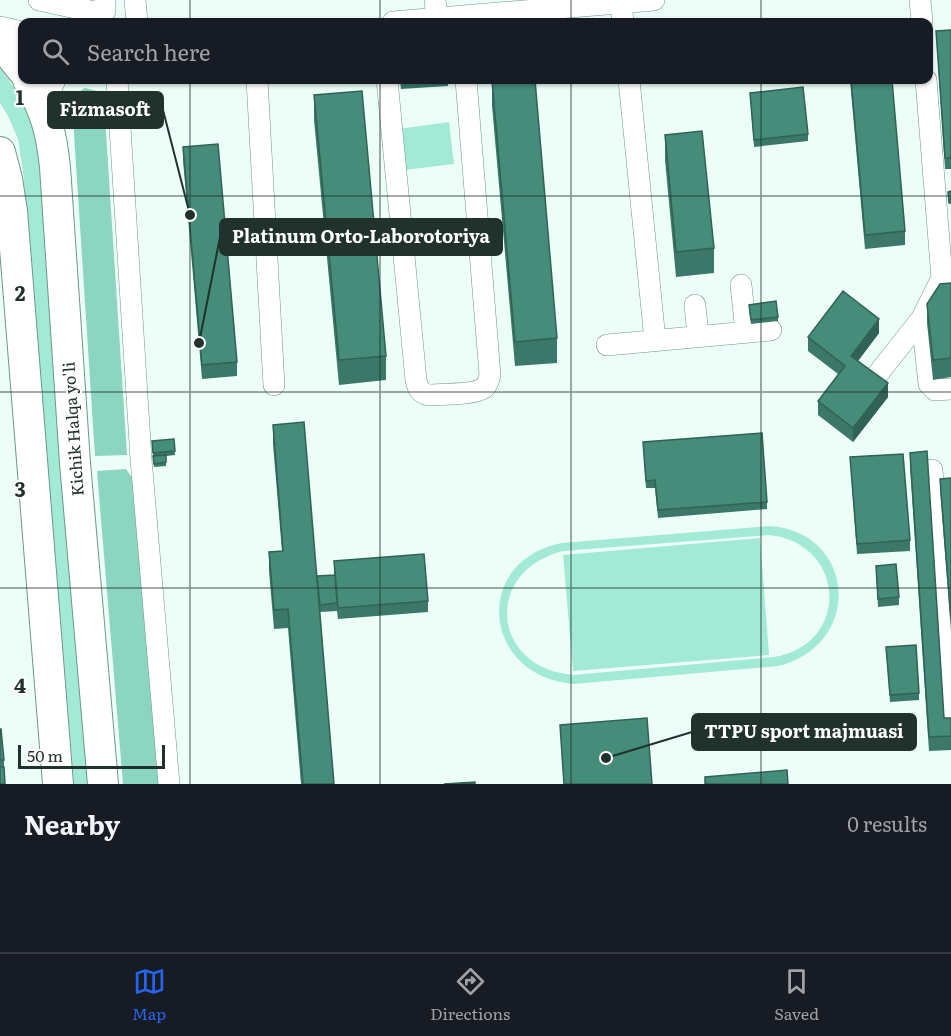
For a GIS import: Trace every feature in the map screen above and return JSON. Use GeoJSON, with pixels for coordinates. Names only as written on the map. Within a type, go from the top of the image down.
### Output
{"type":"FeatureCollection","features":[{"type":"Feature","properties":{"kind":"highway"},"geometry":{"type":"LineString","coordinates":[[0,42],[18,65]]}},
{"type":"Feature","properties":{"kind":"highway","name":"Kichik Halqa yo'li"},"geometry":{"type":"LineString","coordinates":[[30,84],[51,129],[55,167],[75,463],[103,784]]}},
{"type":"Feature","properties":{"kind":"highway"},"geometry":{"type":"LineString","coordinates":[[0,152],[12,211],[58,784]]}},
{"type":"Feature","properties":{"kind":"street"},"geometry":{"type":"LineString","coordinates":[[39,0],[62,15],[102,13],[105,11],[105,0]]}},
{"type":"Feature","properties":{"kind":"street"},"geometry":{"type":"LineString","coordinates":[[135,0],[137,18]]}},
{"type":"Feature","properties":{"kind":"street"},"geometry":{"type":"LineString","coordinates":[[467,18],[599,2],[622,13],[654,0]]}},
{"type":"Feature","properties":{"kind":"street"},"geometry":{"type":"LineString","coordinates":[[920,0],[922,18]]}},
{"type":"Feature","properties":{"kind":"street"},"geometry":{"type":"LineString","coordinates":[[406,18],[436,9],[457,18]]}},
{"type":"Feature","properties":{"kind":"street"},"geometry":{"type":"LineString","coordinates":[[0,27],[18,31]]}},
{"type":"Feature","properties":{"kind":"street"},"geometry":{"type":"LineString","coordinates":[[45,113],[46,100],[53,84]]}},
{"type":"Feature","properties":{"kind":"street"},"geometry":{"type":"LineString","coordinates":[[117,84],[138,420],[169,784]]}},
{"type":"Feature","properties":{"kind":"street"},"geometry":{"type":"LineString","coordinates":[[257,84],[274,385]]}},
{"type":"Feature","properties":{"kind":"street"},"geometry":{"type":"LineString","coordinates":[[387,84],[416,380],[418,388],[423,393],[429,394],[475,392],[483,389],[490,375],[466,84]]}},
{"type":"Feature","properties":{"kind":"street"},"geometry":{"type":"LineString","coordinates":[[629,84],[655,340]]}},
{"type":"Feature","properties":{"kind":"street"},"geometry":{"type":"LineString","coordinates":[[870,384],[922,318],[946,277],[926,84]]}},
{"type":"Feature","properties":{"kind":"street"},"geometry":{"type":"LineString","coordinates":[[741,285],[746,332]]}},
{"type":"Feature","properties":{"kind":"street"},"geometry":{"type":"LineString","coordinates":[[695,305],[698,336]]}},
{"type":"Feature","properties":{"kind":"street"},"geometry":{"type":"LineString","coordinates":[[922,318],[929,384],[935,390],[951,389]]}},
{"type":"Feature","properties":{"kind":"street"},"geometry":{"type":"LineString","coordinates":[[608,345],[771,330]]}},
{"type":"Feature","properties":{"kind":"street"},"geometry":{"type":"LineString","coordinates":[[932,470],[951,710]]}},
{"type":"Feature","properties":{"kind":"green space"},"geometry":{"type":"Polygon","coordinates":[[[0,68],[20,96],[37,127],[91,784],[74,784],[23,171],[18,139],[0,103],[0,68]]]}},
{"type":"Feature","properties":{"kind":"green space"},"geometry":{"type":"Polygon","coordinates":[[[85,88],[97,91],[104,102],[127,455],[95,456],[72,103],[75,94],[85,88]]]}},
{"type":"Feature","properties":{"kind":"green space"},"geometry":{"type":"Polygon","coordinates":[[[449,122],[454,164],[404,170],[399,129],[449,122]]]}},
{"type":"Feature","properties":{"kind":"green space"},"geometry":{"type":"Polygon","coordinates":[[[126,469],[135,482],[160,784],[123,784],[97,471],[126,469]]]}},
{"type":"Feature","properties":{"kind":"green space"},"geometry":{"type":"Polygon","coordinates":[[[769,526],[798,533],[819,547],[833,566],[838,589],[836,613],[826,635],[807,654],[779,666],[574,684],[543,677],[521,662],[506,641],[499,618],[502,594],[513,572],[533,554],[562,543],[769,526]],[[770,535],[563,551],[537,562],[519,578],[509,597],[507,618],[513,638],[526,655],[546,668],[573,675],[774,657],[799,648],[817,634],[827,615],[829,594],[825,574],[814,556],[795,542],[770,535]]]}},
{"type":"Feature","properties":{"kind":"green space"},"geometry":{"type":"Polygon","coordinates":[[[760,538],[769,655],[573,671],[563,555],[760,538]]]}},
{"type":"Feature","properties":{"kind":"building"},"geometry":{"type":"Polygon","coordinates":[[[951,30],[951,158],[945,158],[936,31],[951,30]]]}},
{"type":"Feature","properties":{"kind":"building"},"geometry":{"type":"Polygon","coordinates":[[[492,84],[535,84],[557,338],[515,342],[492,84]]]}},
{"type":"Feature","properties":{"kind":"building"},"geometry":{"type":"Polygon","coordinates":[[[851,84],[892,84],[905,231],[865,235],[851,84]]]}},
{"type":"Feature","properties":{"kind":"building"},"geometry":{"type":"Polygon","coordinates":[[[803,87],[808,134],[754,140],[750,93],[803,87]]]}},
{"type":"Feature","properties":{"kind":"building"},"geometry":{"type":"Polygon","coordinates":[[[362,91],[386,356],[339,360],[314,95],[362,91]]]}},
{"type":"Feature","properties":{"kind":"building"},"geometry":{"type":"Polygon","coordinates":[[[702,131],[714,248],[676,252],[665,135],[702,131]]]}},
{"type":"Feature","properties":{"kind":"building"},"geometry":{"type":"Polygon","coordinates":[[[218,144],[237,362],[202,365],[183,147],[218,144]]]}},
{"type":"Feature","properties":{"kind":"building"},"geometry":{"type":"Polygon","coordinates":[[[951,191],[951,203],[949,203],[948,192],[951,191]]]}},
{"type":"Feature","properties":{"kind":"building"},"geometry":{"type":"Polygon","coordinates":[[[951,283],[951,358],[933,360],[927,304],[940,284],[951,283]]]}},
{"type":"Feature","properties":{"kind":"building"},"geometry":{"type":"Polygon","coordinates":[[[843,291],[879,319],[851,356],[888,383],[853,428],[818,401],[845,366],[808,337],[843,291]]]}},
{"type":"Feature","properties":{"kind":"building"},"geometry":{"type":"Polygon","coordinates":[[[776,301],[778,317],[751,320],[749,305],[776,301]]]}},
{"type":"Feature","properties":{"kind":"building"},"geometry":{"type":"Polygon","coordinates":[[[304,422],[334,784],[303,784],[288,609],[274,610],[269,552],[283,551],[273,425],[304,422]]]}},
{"type":"Feature","properties":{"kind":"building"},"geometry":{"type":"Polygon","coordinates":[[[762,433],[767,502],[658,510],[655,480],[646,481],[643,442],[762,433]]]}},
{"type":"Feature","properties":{"kind":"building"},"geometry":{"type":"Polygon","coordinates":[[[174,439],[175,451],[153,453],[152,441],[174,439]]]}},
{"type":"Feature","properties":{"kind":"building"},"geometry":{"type":"Polygon","coordinates":[[[927,451],[944,718],[951,718],[951,736],[929,737],[910,453],[927,451]]]}},
{"type":"Feature","properties":{"kind":"building"},"geometry":{"type":"Polygon","coordinates":[[[903,454],[910,540],[857,544],[850,457],[903,454]]]}},
{"type":"Feature","properties":{"kind":"building"},"geometry":{"type":"Polygon","coordinates":[[[166,455],[166,462],[154,464],[153,456],[166,455]]]}},
{"type":"Feature","properties":{"kind":"building"},"geometry":{"type":"Polygon","coordinates":[[[951,478],[951,620],[940,479],[951,478]]]}},
{"type":"Feature","properties":{"kind":"building"},"geometry":{"type":"Polygon","coordinates":[[[424,554],[428,601],[338,608],[334,561],[424,554]]]}},
{"type":"Feature","properties":{"kind":"building"},"geometry":{"type":"Polygon","coordinates":[[[896,564],[899,597],[878,599],[876,566],[896,564]]]}},
{"type":"Feature","properties":{"kind":"building"},"geometry":{"type":"Polygon","coordinates":[[[335,575],[337,603],[320,605],[317,576],[335,575]]]}},
{"type":"Feature","properties":{"kind":"building"},"geometry":{"type":"Polygon","coordinates":[[[916,645],[919,693],[890,695],[886,647],[916,645]]]}},
{"type":"Feature","properties":{"kind":"building"},"geometry":{"type":"Polygon","coordinates":[[[647,718],[652,784],[564,784],[560,725],[647,718]]]}},
{"type":"Feature","properties":{"kind":"building"},"geometry":{"type":"Polygon","coordinates":[[[1,729],[4,760],[0,760],[1,729]]]}},
{"type":"Feature","properties":{"kind":"building"},"geometry":{"type":"Polygon","coordinates":[[[0,767],[4,767],[5,784],[0,784],[0,767]]]}},
{"type":"Feature","properties":{"kind":"building"},"geometry":{"type":"Polygon","coordinates":[[[787,770],[788,784],[705,784],[705,777],[787,770]]]}},
{"type":"Feature","properties":{"kind":"building"},"geometry":{"type":"Polygon","coordinates":[[[475,782],[475,784],[444,784],[475,782]]]}},
{"type":"Feature","properties":{"kind":"place","name":"Fizmasoft"},"geometry":{"type":"Point","coordinates":[190,215]}},
{"type":"Feature","properties":{"kind":"place","name":"Platinum Orto-Laborotoriya"},"geometry":{"type":"Point","coordinates":[199,343]}},
{"type":"Feature","properties":{"kind":"place","name":"TTPU sport majmuasi"},"geometry":{"type":"Point","coordinates":[606,758]}}]}
